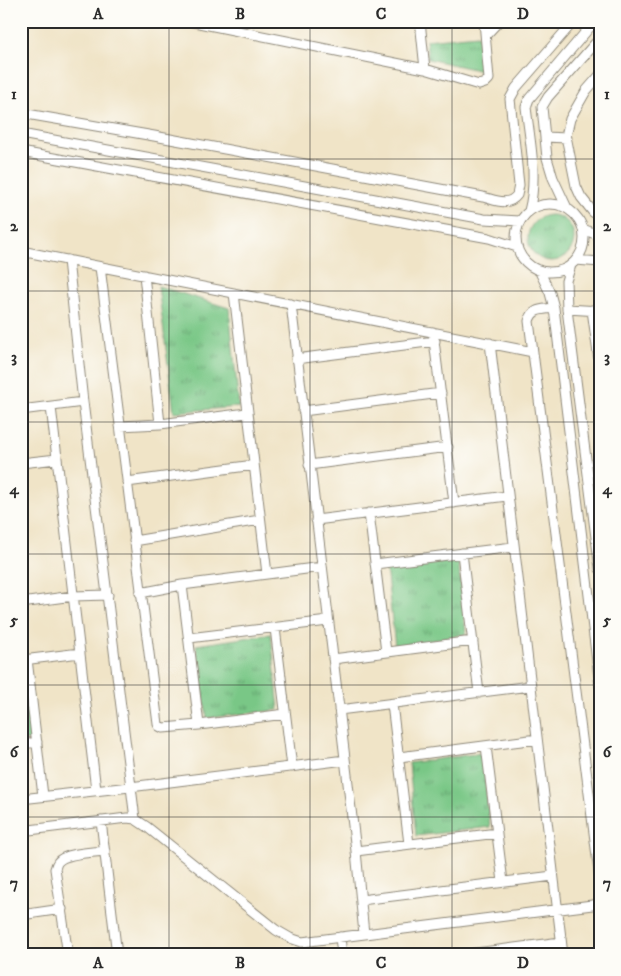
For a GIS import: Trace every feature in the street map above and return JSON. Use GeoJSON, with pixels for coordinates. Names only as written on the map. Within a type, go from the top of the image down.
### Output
{"type":"FeatureCollection","features":[{"type":"Feature","properties":{"kind":"street"},"geometry":{"type":"LineString","coordinates":[[189,21],[425,69],[479,85],[485,83],[489,78],[484,21]]}},
{"type":"Feature","properties":{"kind":"street"},"geometry":{"type":"LineString","coordinates":[[420,21],[425,69]]}},
{"type":"Feature","properties":{"kind":"street"},"geometry":{"type":"LineString","coordinates":[[486,35],[499,21]]}},
{"type":"Feature","properties":{"kind":"street"},"geometry":{"type":"LineString","coordinates":[[21,113],[164,137],[504,202],[514,199],[519,190],[510,106],[512,94],[574,21]]}},
{"type":"Feature","properties":{"kind":"street"},"geometry":{"type":"LineString","coordinates":[[529,211],[534,178],[526,107],[534,91],[595,21]]}},
{"type":"Feature","properties":{"kind":"street"},"geometry":{"type":"LineString","coordinates":[[600,38],[548,96],[542,107],[547,158],[553,178],[567,208],[577,217],[584,236],[582,249],[573,263],[566,281],[567,309],[600,569]]}},
{"type":"Feature","properties":{"kind":"street"},"geometry":{"type":"LineString","coordinates":[[600,75],[586,91],[570,119],[566,138],[576,186],[581,197],[593,212],[600,217]]}},
{"type":"Feature","properties":{"kind":"street"},"geometry":{"type":"LineString","coordinates":[[21,134],[484,219],[520,221]]}},
{"type":"Feature","properties":{"kind":"street"},"geometry":{"type":"LineString","coordinates":[[545,138],[566,138]]}},
{"type":"Feature","properties":{"kind":"street"},"geometry":{"type":"LineString","coordinates":[[515,150],[531,147]]}},
{"type":"Feature","properties":{"kind":"street"},"geometry":{"type":"LineString","coordinates":[[21,152],[489,238],[517,247]]}},
{"type":"Feature","properties":{"kind":"street"},"geometry":{"type":"LineString","coordinates":[[567,208],[547,204],[529,211],[520,221],[516,234],[517,247],[523,259],[527,264],[539,270],[552,272],[573,263],[600,262]]}},
{"type":"Feature","properties":{"kind":"street"},"geometry":{"type":"LineString","coordinates":[[583,229],[600,236]]}},
{"type":"Feature","properties":{"kind":"street"},"geometry":{"type":"LineString","coordinates":[[21,251],[291,304],[434,337],[490,343],[533,352]]}},
{"type":"Feature","properties":{"kind":"street"},"geometry":{"type":"LineString","coordinates":[[68,260],[83,402],[135,819]]}},
{"type":"Feature","properties":{"kind":"street"},"geometry":{"type":"LineString","coordinates":[[100,267],[140,593],[159,726],[164,728],[199,725],[286,714]]}},
{"type":"Feature","properties":{"kind":"street"},"geometry":{"type":"LineString","coordinates":[[539,270],[550,293],[554,308],[600,686]]}},
{"type":"Feature","properties":{"kind":"street"},"geometry":{"type":"LineString","coordinates":[[144,275],[160,424]]}},
{"type":"Feature","properties":{"kind":"street"},"geometry":{"type":"LineString","coordinates":[[234,293],[267,574]]}},
{"type":"Feature","properties":{"kind":"street"},"geometry":{"type":"LineString","coordinates":[[291,304],[296,359],[356,851],[364,934]]}},
{"type":"Feature","properties":{"kind":"street"},"geometry":{"type":"LineString","coordinates":[[554,308],[536,310],[532,314],[530,321],[600,880]]}},
{"type":"Feature","properties":{"kind":"street"},"geometry":{"type":"LineString","coordinates":[[567,309],[596,311],[600,368]]}},
{"type":"Feature","properties":{"kind":"street"},"geometry":{"type":"LineString","coordinates":[[296,359],[434,337]]}},
{"type":"Feature","properties":{"kind":"street"},"geometry":{"type":"LineString","coordinates":[[434,337],[454,502]]}},
{"type":"Feature","properties":{"kind":"street"},"geometry":{"type":"LineString","coordinates":[[490,343],[563,955]]}},
{"type":"Feature","properties":{"kind":"street"},"geometry":{"type":"LineString","coordinates":[[303,411],[441,393]]}},
{"type":"Feature","properties":{"kind":"street"},"geometry":{"type":"LineString","coordinates":[[21,410],[83,402]]}},
{"type":"Feature","properties":{"kind":"street"},"geometry":{"type":"LineString","coordinates":[[51,407],[96,790]]}},
{"type":"Feature","properties":{"kind":"street"},"geometry":{"type":"LineString","coordinates":[[120,426],[160,424],[247,414]]}},
{"type":"Feature","properties":{"kind":"street"},"geometry":{"type":"LineString","coordinates":[[309,465],[448,447]]}},
{"type":"Feature","properties":{"kind":"street"},"geometry":{"type":"LineString","coordinates":[[21,463],[57,459]]}},
{"type":"Feature","properties":{"kind":"street"},"geometry":{"type":"LineString","coordinates":[[127,482],[254,465]]}},
{"type":"Feature","properties":{"kind":"street"},"geometry":{"type":"LineString","coordinates":[[316,520],[507,496]]}},
{"type":"Feature","properties":{"kind":"street"},"geometry":{"type":"LineString","coordinates":[[369,513],[386,652]]}},
{"type":"Feature","properties":{"kind":"street"},"geometry":{"type":"LineString","coordinates":[[134,541],[260,520]]}},
{"type":"Feature","properties":{"kind":"street"},"geometry":{"type":"LineString","coordinates":[[375,564],[514,547]]}},
{"type":"Feature","properties":{"kind":"street"},"geometry":{"type":"LineString","coordinates":[[462,553],[479,693]]}},
{"type":"Feature","properties":{"kind":"street"},"geometry":{"type":"LineString","coordinates":[[140,593],[182,585],[322,567]]}},
{"type":"Feature","properties":{"kind":"street"},"geometry":{"type":"LineString","coordinates":[[182,585],[199,725]]}},
{"type":"Feature","properties":{"kind":"street"},"geometry":{"type":"LineString","coordinates":[[21,603],[73,596],[108,595]]}},
{"type":"Feature","properties":{"kind":"street"},"geometry":{"type":"LineString","coordinates":[[189,638],[328,621]]}},
{"type":"Feature","properties":{"kind":"street"},"geometry":{"type":"LineString","coordinates":[[275,628],[292,767]]}},
{"type":"Feature","properties":{"kind":"street"},"geometry":{"type":"LineString","coordinates":[[333,659],[473,641]]}},
{"type":"Feature","properties":{"kind":"street"},"geometry":{"type":"LineString","coordinates":[[43,796],[24,659],[80,653]]}},
{"type":"Feature","properties":{"kind":"street"},"geometry":{"type":"LineString","coordinates":[[339,710],[530,686]]}},
{"type":"Feature","properties":{"kind":"street"},"geometry":{"type":"LineString","coordinates":[[392,704],[410,844]]}},
{"type":"Feature","properties":{"kind":"street"},"geometry":{"type":"LineString","coordinates":[[399,757],[537,739]]}},
{"type":"Feature","properties":{"kind":"street"},"geometry":{"type":"LineString","coordinates":[[21,744],[37,742]]}},
{"type":"Feature","properties":{"kind":"street"},"geometry":{"type":"LineString","coordinates":[[486,746],[503,882]]}},
{"type":"Feature","properties":{"kind":"street"},"geometry":{"type":"LineString","coordinates":[[21,799],[345,760]]}},
{"type":"Feature","properties":{"kind":"street"},"geometry":{"type":"LineString","coordinates":[[21,831],[127,818],[135,819],[276,930],[302,942],[600,904]]}},
{"type":"Feature","properties":{"kind":"street"},"geometry":{"type":"LineString","coordinates":[[101,821],[117,955]]}},
{"type":"Feature","properties":{"kind":"street"},"geometry":{"type":"LineString","coordinates":[[356,851],[497,833]]}},
{"type":"Feature","properties":{"kind":"street"},"geometry":{"type":"LineString","coordinates":[[68,955],[55,869],[62,858],[71,855],[105,851]]}},
{"type":"Feature","properties":{"kind":"street"},"geometry":{"type":"LineString","coordinates":[[361,900],[553,876]]}},
{"type":"Feature","properties":{"kind":"street"},"geometry":{"type":"LineString","coordinates":[[21,915],[62,909]]}},
{"type":"Feature","properties":{"kind":"street"},"geometry":{"type":"LineString","coordinates":[[340,937],[342,955]]}},
{"type":"Feature","properties":{"kind":"street"},"geometry":{"type":"LineString","coordinates":[[460,955],[512,952],[561,942]]}},
{"type":"Feature","properties":{"kind":"green space"},"geometry":{"type":"Polygon","coordinates":[[[478,35],[482,71],[428,59],[426,40],[478,35]]]}},
{"type":"Feature","properties":{"kind":"green space"},"geometry":{"type":"Polygon","coordinates":[[[547,215],[555,215],[564,219],[570,225],[574,238],[570,251],[564,257],[555,261],[547,261],[538,257],[532,251],[528,242],[528,234],[532,225],[538,219],[547,215]]]}},
{"type":"Feature","properties":{"kind":"green space"},"geometry":{"type":"Polygon","coordinates":[[[158,286],[229,308],[239,407],[174,412],[158,286]]]}},
{"type":"Feature","properties":{"kind":"green space"},"geometry":{"type":"Polygon","coordinates":[[[458,559],[466,634],[395,647],[386,567],[458,559]]]}},
{"type":"Feature","properties":{"kind":"green space"},"geometry":{"type":"Polygon","coordinates":[[[271,634],[279,710],[207,718],[196,645],[271,634]]]}},
{"type":"Feature","properties":{"kind":"green space"},"geometry":{"type":"Polygon","coordinates":[[[24,665],[32,740],[21,741],[21,666],[24,665]]]}},
{"type":"Feature","properties":{"kind":"green space"},"geometry":{"type":"Polygon","coordinates":[[[482,753],[490,827],[416,836],[409,763],[482,753]]]}}]}
